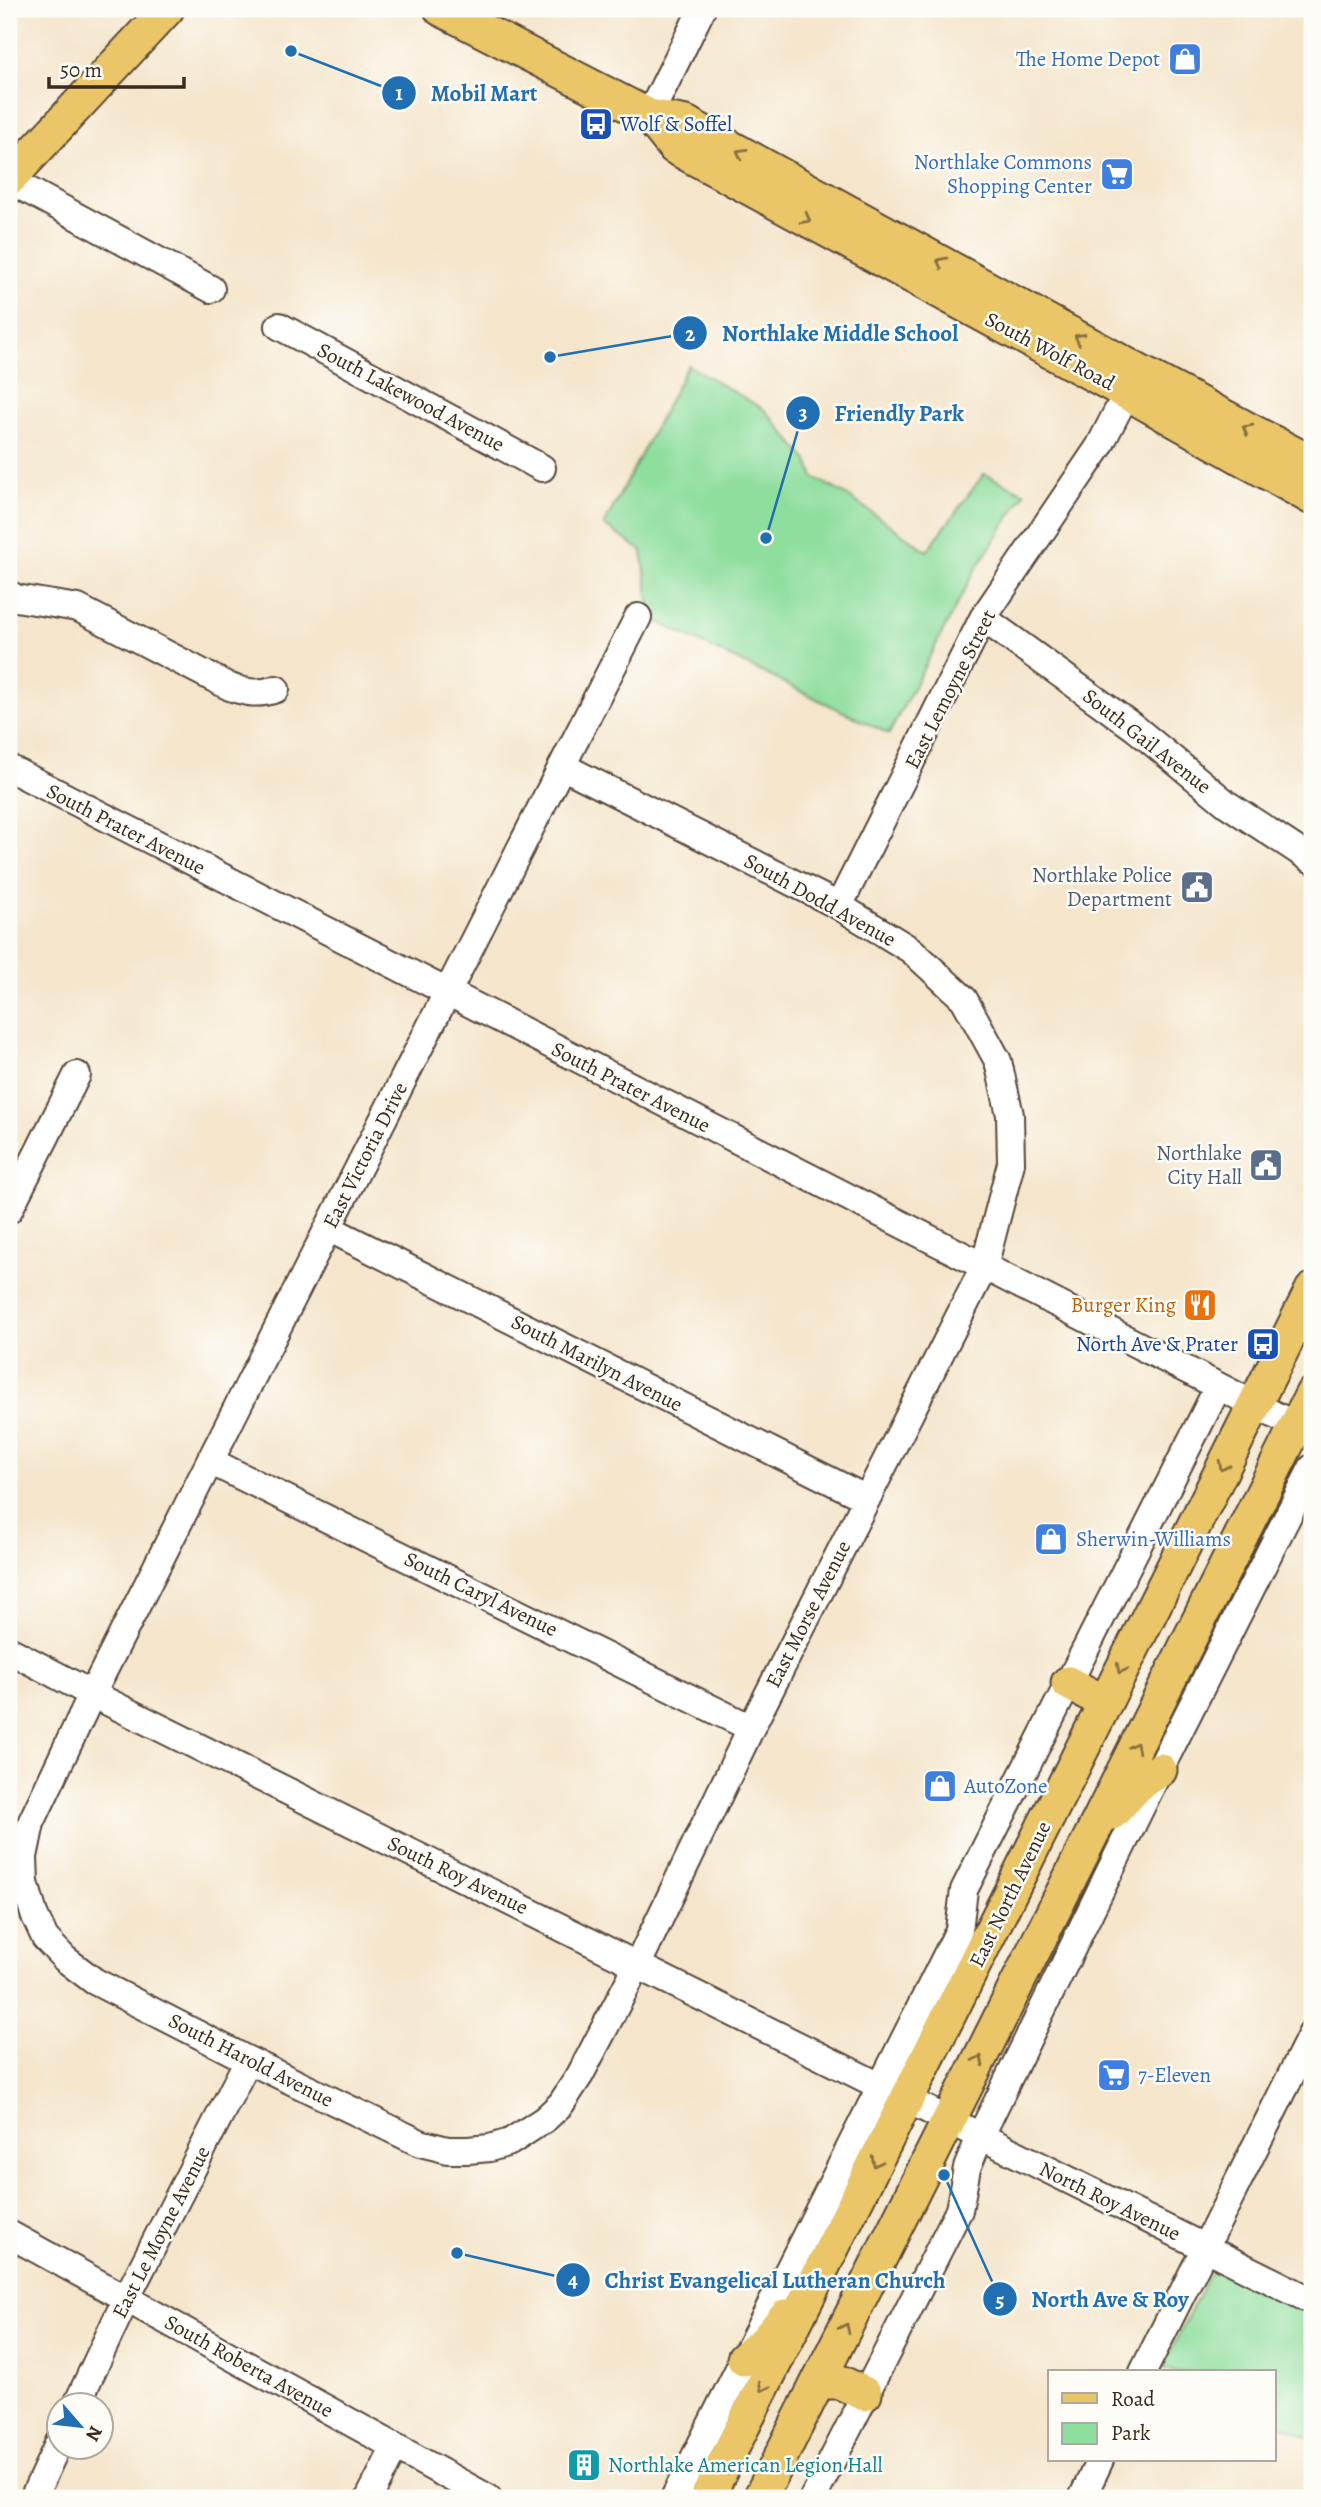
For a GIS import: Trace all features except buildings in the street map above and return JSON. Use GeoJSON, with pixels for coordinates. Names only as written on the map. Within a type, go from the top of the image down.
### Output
{"type":"FeatureCollection","features":[{"type":"Feature","properties":{"kind":"main road"},"geometry":{"type":"LineString","coordinates":[[9,179],[167,9]]}},
{"type":"Feature","properties":{"kind":"main road","name":"South Wolf Road"},"geometry":{"type":"LineString","coordinates":[[441,9],[649,116],[686,123],[1133,382],[1312,498]]}},
{"type":"Feature","properties":{"kind":"main road","name":"South Wolf Road"},"geometry":{"type":"LineString","coordinates":[[1133,382],[1312,463]]}},
{"type":"Feature","properties":{"kind":"main road","name":"East North Avenue"},"geometry":{"type":"LineString","coordinates":[[707,2498],[816,2280],[893,2094],[1104,1702],[1312,1290]]}},
{"type":"Feature","properties":{"kind":"main road"},"geometry":{"type":"LineString","coordinates":[[760,2498],[1089,1838],[1304,1430],[1312,1395]]}},
{"type":"Feature","properties":{"kind":"main road"},"geometry":{"type":"LineString","coordinates":[[1068,1683],[1104,1702]]}},
{"type":"Feature","properties":{"kind":"main road"},"geometry":{"type":"LineString","coordinates":[[1089,1838],[1138,1785],[1160,1770]]}},
{"type":"Feature","properties":{"kind":"main road"},"geometry":{"type":"LineString","coordinates":[[744,2359],[765,2341],[816,2280]]}},
{"type":"Feature","properties":{"kind":"main road"},"geometry":{"type":"LineString","coordinates":[[819,2382],[840,2382],[864,2394]]}},
{"type":"Feature","properties":{"kind":"street"},"geometry":{"type":"LineString","coordinates":[[649,116],[702,9]]}},
{"type":"Feature","properties":{"kind":"street"},"geometry":{"type":"LineString","coordinates":[[9,179],[211,289]]}},
{"type":"Feature","properties":{"kind":"street","name":"South Lakewood Avenue"},"geometry":{"type":"LineString","coordinates":[[279,326],[542,468]]}},
{"type":"Feature","properties":{"kind":"street","name":"East Lemoyne Street"},"geometry":{"type":"LineString","coordinates":[[839,906],[983,618],[1099,447],[1133,382]]}},
{"type":"Feature","properties":{"kind":"street"},"geometry":{"type":"LineString","coordinates":[[9,594],[16,598],[78,608],[244,692],[261,694],[276,689]]}},
{"type":"Feature","properties":{"kind":"street","name":"East Victoria Drive"},"geometry":{"type":"LineString","coordinates":[[92,1694],[638,617]]}},
{"type":"Feature","properties":{"kind":"street","name":"South Gail Avenue"},"geometry":{"type":"LineString","coordinates":[[983,618],[1135,728],[1227,804],[1312,860]]}},
{"type":"Feature","properties":{"kind":"street","name":"South Dodd Avenue"},"geometry":{"type":"LineString","coordinates":[[562,766],[839,906],[911,950],[964,999],[998,1061],[1010,1115],[1011,1163],[984,1267]]}},
{"type":"Feature","properties":{"kind":"street","name":"South Prater Avenue"},"geometry":{"type":"LineString","coordinates":[[9,768],[1304,1430]]}},
{"type":"Feature","properties":{"kind":"street"},"geometry":{"type":"LineString","coordinates":[[9,1210],[77,1075]]}},
{"type":"Feature","properties":{"kind":"street","name":"South Marilyn Avenue"},"geometry":{"type":"LineString","coordinates":[[328,1228],[867,1499]]}},
{"type":"Feature","properties":{"kind":"street","name":"East Morse Avenue"},"geometry":{"type":"LineString","coordinates":[[638,1964],[751,1728],[984,1267]]}},
{"type":"Feature","properties":{"kind":"street","name":"East North Avenue"},"geometry":{"type":"LineString","coordinates":[[674,2498],[744,2359],[893,2094],[959,1930],[964,1890],[1218,1387]]}},
{"type":"Feature","properties":{"kind":"street","name":"South Caryl Avenue"},"geometry":{"type":"LineString","coordinates":[[210,1461],[751,1728]]}},
{"type":"Feature","properties":{"kind":"street"},"geometry":{"type":"LineString","coordinates":[[813,2498],[958,2210],[967,2168],[980,2137],[1312,1468]]}},
{"type":"Feature","properties":{"kind":"street","name":"South Roy Avenue"},"geometry":{"type":"LineString","coordinates":[[9,1650],[893,2094]]}},
{"type":"Feature","properties":{"kind":"street","name":"South Harold Avenue"},"geometry":{"type":"LineString","coordinates":[[92,1694],[32,1824],[24,1857],[25,1883],[34,1914],[45,1938],[58,1952],[94,1980],[248,2060],[420,2143],[448,2150],[490,2148],[527,2133],[561,2104],[580,2075],[638,1964]]}},
{"type":"Feature","properties":{"kind":"street"},"geometry":{"type":"LineString","coordinates":[[1144,2370],[1312,2032]]}},
{"type":"Feature","properties":{"kind":"street","name":"East Le Moyne Avenue"},"geometry":{"type":"LineString","coordinates":[[83,2392],[126,2299],[248,2060]]}},
{"type":"Feature","properties":{"kind":"street","name":"North Roy Avenue"},"geometry":{"type":"LineString","coordinates":[[893,2094],[1312,2301]]}},
{"type":"Feature","properties":{"kind":"street","name":"South Roberta Avenue"},"geometry":{"type":"LineString","coordinates":[[9,2234],[488,2498]]}},
{"type":"Feature","properties":{"kind":"street"},"geometry":{"type":"LineString","coordinates":[[369,2498],[396,2447]]}},
{"type":"Feature","properties":{"kind":"street"},"geometry":{"type":"LineString","coordinates":[[33,2498],[50,2462]]}},
{"type":"Feature","properties":{"kind":"street"},"geometry":{"type":"LineString","coordinates":[[1082,2498],[1099,2462]]}},
{"type":"Feature","properties":{"kind":"green space"},"geometry":{"type":"Polygon","coordinates":[[[688,365],[765,410],[808,461],[814,477],[848,496],[927,551],[984,474],[1025,493],[974,572],[889,734],[652,619],[642,551],[604,525],[688,365]]]}},
{"type":"Feature","properties":{"kind":"green space"},"geometry":{"type":"Polygon","coordinates":[[[1226,2269],[1312,2312],[1312,2439],[1276,2422],[1276,2370],[1169,2370],[1163,2367],[1207,2278],[1215,2271],[1226,2269]]]}},
{"type":"Feature","properties":{"kind":"place","name":"Mobil Mart"},"geometry":{"type":"Point","coordinates":[291,51]}},
{"type":"Feature","properties":{"kind":"place","name":"The Home Depot"},"geometry":{"type":"Point","coordinates":[1185,59]}},
{"type":"Feature","properties":{"kind":"place","name":"Wolf & Soffel"},"geometry":{"type":"Point","coordinates":[596,124]}},
{"type":"Feature","properties":{"kind":"place","name":"Northlake Commons Shopping Center"},"geometry":{"type":"Point","coordinates":[1117,174]}},
{"type":"Feature","properties":{"kind":"place","name":"Northlake Middle School"},"geometry":{"type":"Point","coordinates":[550,357]}},
{"type":"Feature","properties":{"kind":"place","name":"Friendly Park"},"geometry":{"type":"Point","coordinates":[766,538]}},
{"type":"Feature","properties":{"kind":"place","name":"Northlake Police Department"},"geometry":{"type":"Point","coordinates":[1197,887]}},
{"type":"Feature","properties":{"kind":"place","name":"Northlake City Hall"},"geometry":{"type":"Point","coordinates":[1266,1165]}},
{"type":"Feature","properties":{"kind":"place","name":"Burger King"},"geometry":{"type":"Point","coordinates":[1200,1305]}},
{"type":"Feature","properties":{"kind":"place","name":"North Ave & Prater"},"geometry":{"type":"Point","coordinates":[1263,1344]}},
{"type":"Feature","properties":{"kind":"place","name":"Sherwin-Williams"},"geometry":{"type":"Point","coordinates":[1051,1539]}},
{"type":"Feature","properties":{"kind":"place","name":"AutoZone"},"geometry":{"type":"Point","coordinates":[940,1786]}},
{"type":"Feature","properties":{"kind":"place","name":"7-Eleven"},"geometry":{"type":"Point","coordinates":[1114,2075]}},
{"type":"Feature","properties":{"kind":"place","name":"North Ave & Roy"},"geometry":{"type":"Point","coordinates":[944,2175]}},
{"type":"Feature","properties":{"kind":"place","name":"Christ Evangelical Lutheran Church"},"geometry":{"type":"Point","coordinates":[457,2253]}},
{"type":"Feature","properties":{"kind":"place","name":"Northlake American Legion Hall"},"geometry":{"type":"Point","coordinates":[584,2465]}}]}
